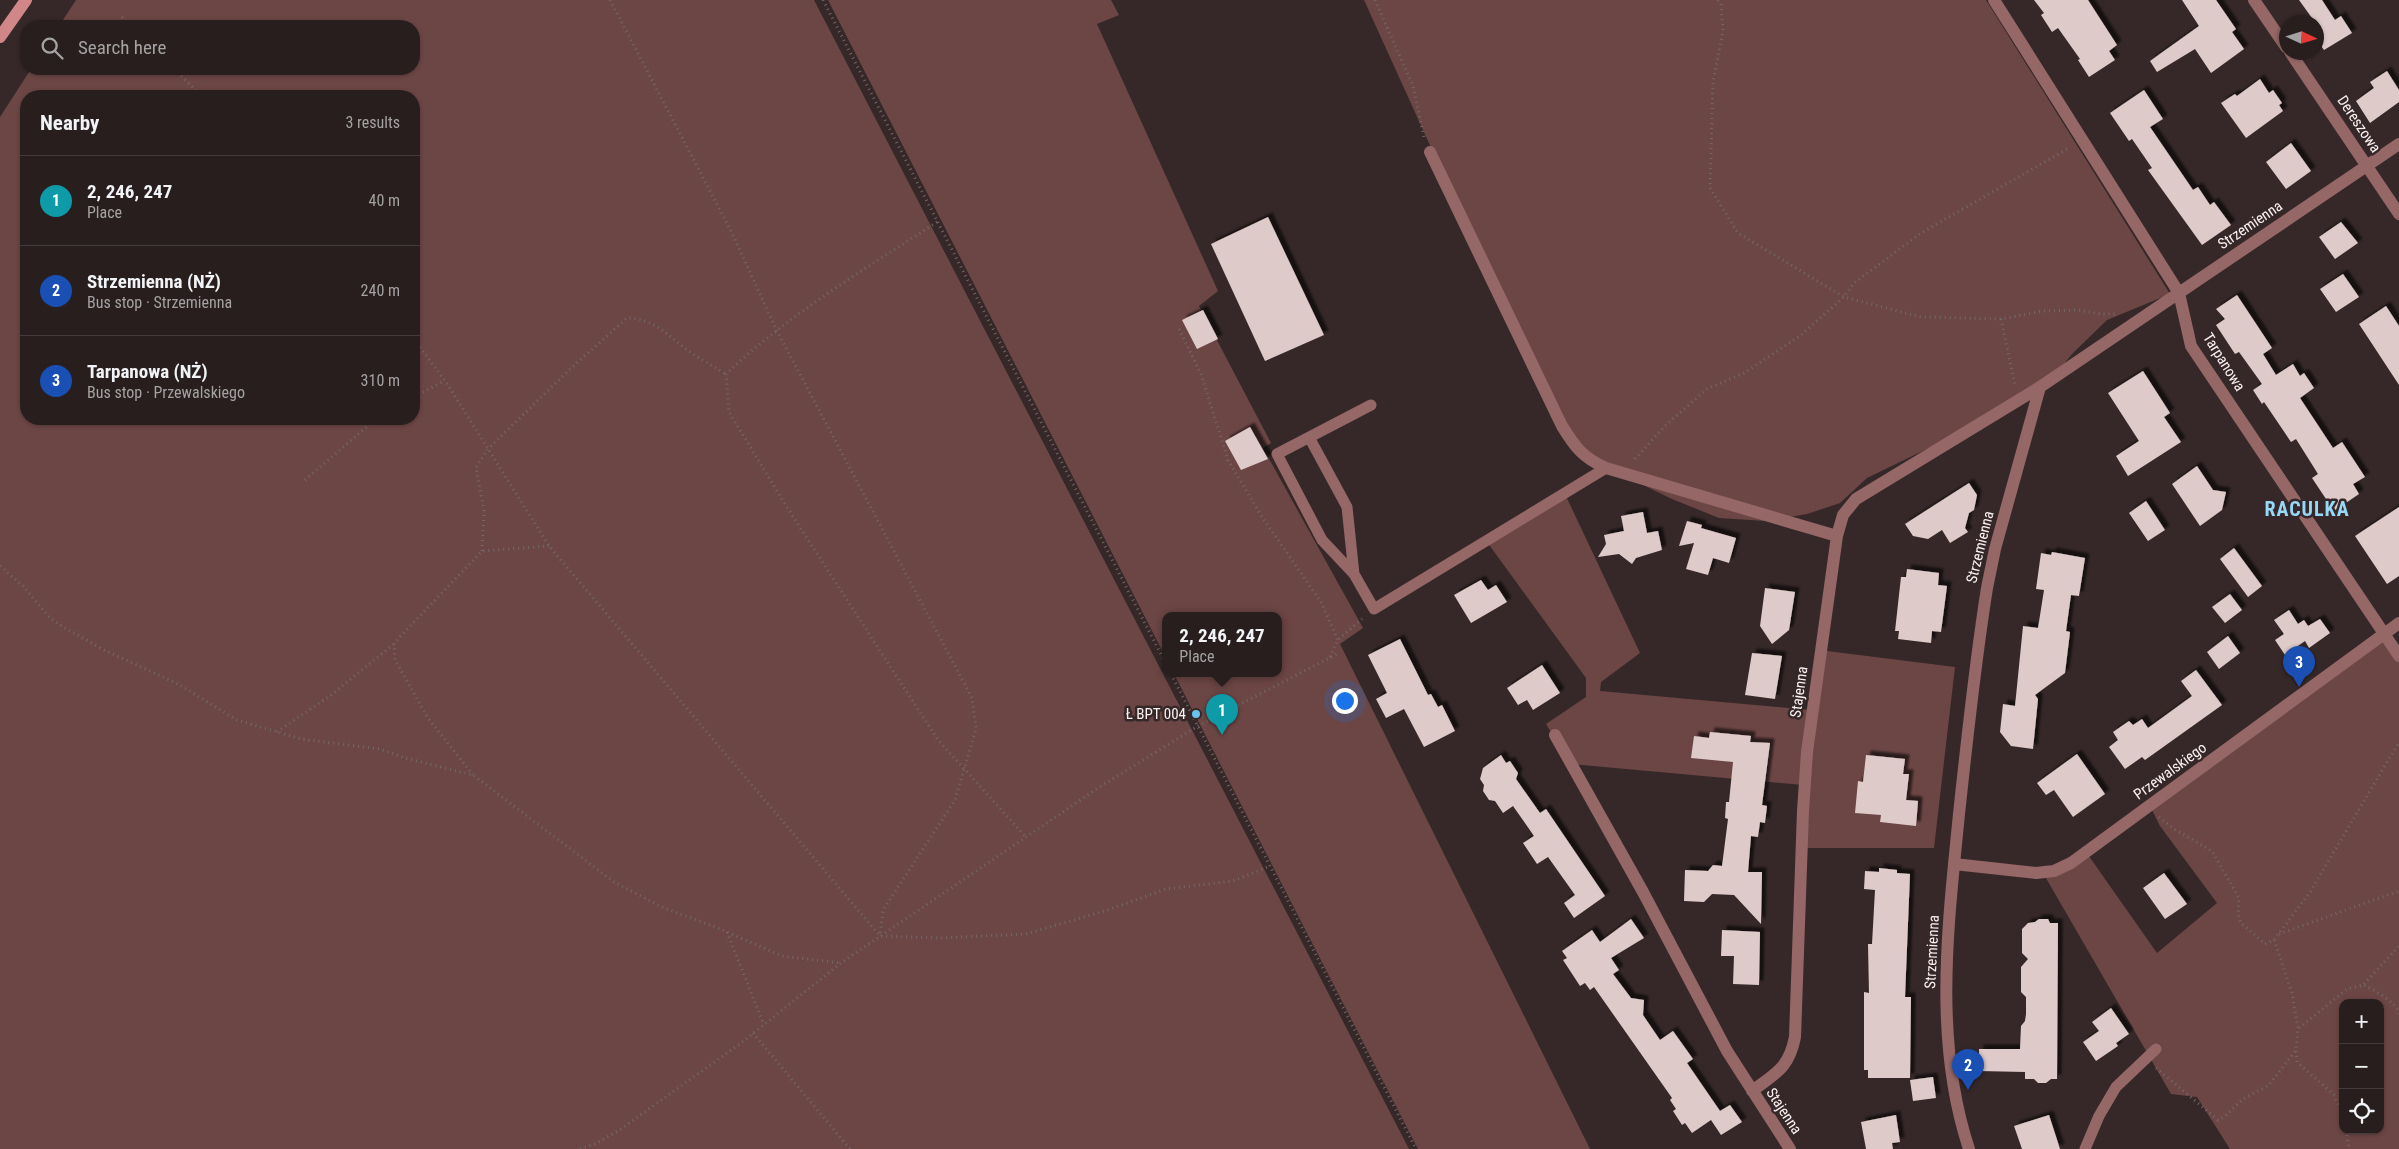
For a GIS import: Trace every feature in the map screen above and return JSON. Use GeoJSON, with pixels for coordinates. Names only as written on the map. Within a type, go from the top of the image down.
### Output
{"type":"FeatureCollection","features":[{"type":"Feature","properties":{"kind":"main road"},"geometry":{"type":"LineString","coordinates":[[0,37],[26,0]]}},
{"type":"Feature","properties":{"kind":"street","name":"Tarpanowa"},"geometry":{"type":"LineString","coordinates":[[1994,0],[2179,293],[2191,346],[2399,656]]}},
{"type":"Feature","properties":{"kind":"street"},"geometry":{"type":"LineString","coordinates":[[2254,0],[2279,37]]}},
{"type":"Feature","properties":{"kind":"street","name":"Dereszowa"},"geometry":{"type":"LineString","coordinates":[[2295,60],[2399,214]]}},
{"type":"Feature","properties":{"kind":"street","name":"Strzemienna"},"geometry":{"type":"LineString","coordinates":[[1969,1149],[1953,1089],[1948,1045],[1946,953],[1954,864],[1987,588],[1995,549],[2040,387],[2399,144]]}},
{"type":"Feature","properties":{"kind":"street"},"geometry":{"type":"LineString","coordinates":[[1430,152],[1562,426],[1574,445],[1588,460],[1606,468],[1837,536]]}},
{"type":"Feature","properties":{"kind":"street","name":"Stajenna"},"geometry":{"type":"LineString","coordinates":[[1752,1091],[1780,1070],[1792,1055],[1795,1037],[1803,811],[1807,752],[1837,536],[1843,515],[1856,500],[2040,387]]}},
{"type":"Feature","properties":{"kind":"street","name":"Przewalskiego"},"geometry":{"type":"LineString","coordinates":[[1954,864],[2036,873],[2054,871],[2071,863],[2399,623]]}},
{"type":"Feature","properties":{"kind":"street","name":"Stajenna"},"geometry":{"type":"LineString","coordinates":[[1555,735],[1643,892],[1727,1051],[1790,1149]]}},
{"type":"Feature","properties":{"kind":"lane"},"geometry":{"type":"LineString","coordinates":[[1371,405],[1277,454],[1322,540],[1354,574],[1374,609],[1606,468]]}},
{"type":"Feature","properties":{"kind":"lane"},"geometry":{"type":"LineString","coordinates":[[1309,437],[1346,508],[1354,574]]}},
{"type":"Feature","properties":{"kind":"lane"},"geometry":{"type":"LineString","coordinates":[[2085,1149],[2099,1116],[2116,1087],[2156,1049]]}},
{"type":"Feature","properties":{"kind":"path"},"geometry":{"type":"LineString","coordinates":[[610,0],[731,231],[777,331],[972,698],[976,729],[954,800],[883,910],[880,936]]}},
{"type":"Feature","properties":{"kind":"path"},"geometry":{"type":"LineString","coordinates":[[823,0],[1162,656]]}},
{"type":"Feature","properties":{"kind":"path"},"geometry":{"type":"LineString","coordinates":[[1374,0],[1413,86],[1422,129],[1430,152]]}},
{"type":"Feature","properties":{"kind":"path"},"geometry":{"type":"LineString","coordinates":[[1718,0],[1721,5],[1724,31],[1713,82],[1710,188],[1738,233],[1844,297],[1921,317],[2001,319],[2043,311],[2077,310],[2101,314],[2116,314]]}},
{"type":"Feature","properties":{"kind":"path"},"geometry":{"type":"LineString","coordinates":[[122,17],[125,20]]}},
{"type":"Feature","properties":{"kind":"path"},"geometry":{"type":"LineString","coordinates":[[180,75],[196,90]]}},
{"type":"Feature","properties":{"kind":"path"},"geometry":{"type":"LineString","coordinates":[[1622,472],[1665,426],[1707,389],[1744,374],[1800,336],[1844,297],[1854,283],[1921,233],[2082,140]]}},
{"type":"Feature","properties":{"kind":"path"},"geometry":{"type":"LineString","coordinates":[[726,374],[756,346],[833,290],[937,222]]}},
{"type":"Feature","properties":{"kind":"path"},"geometry":{"type":"LineString","coordinates":[[277,732],[331,695],[394,643],[482,551],[484,511],[476,468],[488,449],[568,371],[627,318],[642,318],[659,328],[690,352],[726,374]]}},
{"type":"Feature","properties":{"kind":"path"},"geometry":{"type":"LineString","coordinates":[[2001,319],[2018,400]]}},
{"type":"Feature","properties":{"kind":"path"},"geometry":{"type":"LineString","coordinates":[[1179,329],[1201,374],[1228,460],[1262,517],[1321,602],[1338,640]]}},
{"type":"Feature","properties":{"kind":"path"},"geometry":{"type":"LineString","coordinates":[[420,347],[444,381],[549,546],[880,936],[940,938],[1026,934],[1108,910],[1166,889],[1233,881],[1270,866]]}},
{"type":"Feature","properties":{"kind":"path"},"geometry":{"type":"LineString","coordinates":[[726,374],[729,412],[788,509],[938,740],[1026,837]]}},
{"type":"Feature","properties":{"kind":"path"},"geometry":{"type":"LineString","coordinates":[[420,394],[444,381]]}},
{"type":"Feature","properties":{"kind":"path"},"geometry":{"type":"LineString","coordinates":[[305,480],[369,425]]}},
{"type":"Feature","properties":{"kind":"path"},"geometry":{"type":"LineString","coordinates":[[482,551],[549,546]]}},
{"type":"Feature","properties":{"kind":"path"},"geometry":{"type":"LineString","coordinates":[[0,566],[23,586],[50,618],[60,625],[102,649],[178,684],[206,703],[237,720],[301,739],[380,749],[405,758],[473,775]]}},
{"type":"Feature","properties":{"kind":"path"},"geometry":{"type":"LineString","coordinates":[[1330,658],[1338,640],[1374,609]]}},
{"type":"Feature","properties":{"kind":"path"},"geometry":{"type":"LineString","coordinates":[[394,643],[395,660],[428,718],[473,775],[614,882],[664,908],[727,932],[782,956],[841,963]]}},
{"type":"Feature","properties":{"kind":"path"},"geometry":{"type":"LineString","coordinates":[[580,1149],[595,1144],[621,1130],[754,1033],[841,963],[1026,837],[1198,726],[1337,654]]}},
{"type":"Feature","properties":{"kind":"path"},"geometry":{"type":"LineString","coordinates":[[1173,677],[1416,1149]]}},
{"type":"Feature","properties":{"kind":"path"},"geometry":{"type":"LineString","coordinates":[[2147,808],[2174,829],[2212,851],[2240,898],[2238,914],[2241,923],[2265,944],[2274,940],[2310,892],[2399,742]]}},
{"type":"Feature","properties":{"kind":"path"},"geometry":{"type":"LineString","coordinates":[[2278,934],[2399,891]]}},
{"type":"Feature","properties":{"kind":"path"},"geometry":{"type":"LineString","coordinates":[[727,932],[764,1025]]}},
{"type":"Feature","properties":{"kind":"path"},"geometry":{"type":"LineString","coordinates":[[2274,940],[2292,993],[2298,1028],[2297,1062],[2334,1094],[2339,1106]]}},
{"type":"Feature","properties":{"kind":"path"},"geometry":{"type":"LineString","coordinates":[[2298,1028],[2346,989],[2364,984],[2399,946]]}},
{"type":"Feature","properties":{"kind":"path"},"geometry":{"type":"LineString","coordinates":[[2364,984],[2378,992],[2398,1009],[2399,1014]]}},
{"type":"Feature","properties":{"kind":"path"},"geometry":{"type":"LineString","coordinates":[[754,1033],[850,1149]]}},
{"type":"Feature","properties":{"kind":"path"},"geometry":{"type":"LineString","coordinates":[[2144,1060],[2166,1074],[2218,1120],[2224,1117],[2243,1099],[2270,1085],[2296,1050]]}},
{"type":"Feature","properties":{"kind":"path"},"geometry":{"type":"LineString","coordinates":[[2347,1134],[2349,1149]]}},
{"type":"Feature","properties":{"kind":"shaded area"},"geometry":{"type":"Polygon","coordinates":[[[76,0],[814,0],[1162,672],[1162,677],[1165,677],[1409,1149],[0,1149],[0,117],[27,75],[420,75],[420,20],[63,20],[76,0]]]}},
{"type":"Feature","properties":{"kind":"shaded area"},"geometry":{"type":"Polygon","coordinates":[[[828,0],[1111,0],[1119,15],[1097,24],[1218,291],[1199,306],[1271,443],[1263,448],[1363,628],[1340,644],[1590,1149],[1418,1149],[1176,677],[1282,677],[1282,612],[1162,612],[1162,650],[828,0]]]}},
{"type":"Feature","properties":{"kind":"shaded area"},"geometry":{"type":"Polygon","coordinates":[[[1364,0],[1986,0],[2170,294],[2107,320],[2072,354],[2053,378],[1937,444],[1867,478],[1840,503],[1807,514],[1766,521],[1719,518],[1672,499],[1606,467],[1562,436],[1364,0]]]}},
{"type":"Feature","properties":{"kind":"shaded area"},"geometry":{"type":"Polygon","coordinates":[[[1565,494],[1640,653],[1601,682],[1600,691],[1811,710],[1819,650],[1955,667],[1934,848],[1802,848],[1803,785],[1571,764],[1546,724],[1586,697],[1586,678],[1487,542],[1565,494]]]}},
{"type":"Feature","properties":{"kind":"shaded area"},"geometry":{"type":"Polygon","coordinates":[[[2378,631],[2399,662],[2399,1149],[2230,1149],[2197,1097],[2171,1094],[2043,873],[2086,852],[2157,953],[2217,903],[2160,826],[2148,802],[2378,631]]]}},
{"type":"Feature","properties":{"kind":"building"},"geometry":{"type":"Polygon","coordinates":[[[2034,0],[2088,0],[2117,45],[2109,51],[2115,60],[2089,77],[2078,60],[2080,59],[2058,28],[2052,32],[2041,15],[2044,13],[2034,0]]]}},
{"type":"Feature","properties":{"kind":"building"},"geometry":{"type":"Polygon","coordinates":[[[2182,0],[2216,0],[2236,29],[2232,32],[2244,49],[2211,73],[2195,49],[2157,72],[2150,61],[2199,26],[2182,0]]]}},
{"type":"Feature","properties":{"kind":"building"},"geometry":{"type":"Polygon","coordinates":[[[2299,0],[2322,0],[2335,20],[2341,16],[2352,33],[2324,50],[2324,15],[2310,15],[2299,0]]]}},
{"type":"Feature","properties":{"kind":"building"},"geometry":{"type":"Polygon","coordinates":[[[2387,71],[2399,90],[2399,102],[2370,123],[2356,101],[2374,88],[2370,82],[2387,71]]]}},
{"type":"Feature","properties":{"kind":"building"},"geometry":{"type":"Polygon","coordinates":[[[2260,79],[2269,93],[2273,90],[2282,103],[2279,105],[2283,111],[2246,138],[2221,103],[2235,94],[2237,96],[2260,79]]]}},
{"type":"Feature","properties":{"kind":"building"},"geometry":{"type":"Polygon","coordinates":[[[2144,90],[2163,119],[2150,127],[2193,190],[2198,187],[2210,205],[2214,202],[2231,225],[2202,245],[2148,170],[2152,168],[2132,139],[2129,141],[2110,113],[2144,90]]]}},
{"type":"Feature","properties":{"kind":"building"},"geometry":{"type":"Polygon","coordinates":[[[2291,143],[2311,171],[2286,189],[2266,162],[2291,143]]]}},
{"type":"Feature","properties":{"kind":"building"},"geometry":{"type":"Polygon","coordinates":[[[1268,217],[1324,335],[1265,361],[1211,244],[1268,217]]]}},
{"type":"Feature","properties":{"kind":"building"},"geometry":{"type":"Polygon","coordinates":[[[2341,222],[2358,243],[2335,259],[2319,237],[2341,222]]]}},
{"type":"Feature","properties":{"kind":"building"},"geometry":{"type":"Polygon","coordinates":[[[2343,274],[2359,297],[2336,312],[2320,289],[2343,274]]]}},
{"type":"Feature","properties":{"kind":"building"},"geometry":{"type":"Polygon","coordinates":[[[2237,295],[2272,348],[2263,354],[2276,375],[2293,364],[2300,376],[2304,373],[2314,388],[2300,398],[2333,448],[2342,442],[2365,477],[2353,484],[2359,494],[2334,511],[2312,478],[2318,474],[2296,439],[2291,442],[2264,402],[2262,404],[2253,390],[2262,384],[2239,352],[2235,354],[2216,325],[2225,319],[2216,309],[2237,295]]]}},
{"type":"Feature","properties":{"kind":"building"},"geometry":{"type":"Polygon","coordinates":[[[2386,306],[2399,326],[2399,385],[2359,324],[2386,306]]]}},
{"type":"Feature","properties":{"kind":"building"},"geometry":{"type":"Polygon","coordinates":[[[1203,310],[1218,339],[1197,349],[1182,320],[1203,310]]]}},
{"type":"Feature","properties":{"kind":"building"},"geometry":{"type":"Polygon","coordinates":[[[2143,371],[2170,413],[2164,417],[2181,442],[2128,476],[2116,456],[2139,441],[2108,393],[2143,371]]]}},
{"type":"Feature","properties":{"kind":"building"},"geometry":{"type":"Polygon","coordinates":[[[1250,427],[1268,459],[1241,470],[1225,441],[1250,427]]]}},
{"type":"Feature","properties":{"kind":"building"},"geometry":{"type":"Polygon","coordinates":[[[2197,466],[2213,490],[2226,492],[2222,510],[2200,526],[2172,484],[2197,466]]]}},
{"type":"Feature","properties":{"kind":"building"},"geometry":{"type":"Polygon","coordinates":[[[1969,483],[1977,495],[1974,510],[1969,513],[1965,528],[1968,532],[1950,543],[1942,530],[1928,539],[1913,536],[1905,524],[1969,483]]]}},
{"type":"Feature","properties":{"kind":"building"},"geometry":{"type":"Polygon","coordinates":[[[2146,501],[2165,530],[2148,541],[2129,513],[2146,501]]]}},
{"type":"Feature","properties":{"kind":"building"},"geometry":{"type":"Polygon","coordinates":[[[2399,507],[2399,576],[2387,584],[2355,536],[2399,507]]]}},
{"type":"Feature","properties":{"kind":"building"},"geometry":{"type":"Polygon","coordinates":[[[1643,512],[1647,533],[1658,531],[1662,550],[1636,558],[1632,564],[1619,554],[1598,557],[1606,544],[1604,535],[1624,531],[1621,516],[1643,512]]]}},
{"type":"Feature","properties":{"kind":"building"},"geometry":{"type":"Polygon","coordinates":[[[1687,521],[1702,525],[1701,528],[1736,538],[1729,563],[1713,558],[1708,575],[1686,569],[1694,543],[1679,546],[1687,521]]]}},
{"type":"Feature","properties":{"kind":"building"},"geometry":{"type":"Polygon","coordinates":[[[2234,548],[2262,586],[2248,597],[2220,559],[2234,548]]]}},
{"type":"Feature","properties":{"kind":"building"},"geometry":{"type":"Polygon","coordinates":[[[2052,552],[2085,558],[2079,596],[2071,595],[2066,631],[2070,632],[2065,673],[2035,695],[2038,699],[2033,749],[2011,746],[2000,732],[2003,704],[2015,706],[2023,626],[2038,628],[2044,590],[2036,589],[2041,553],[2051,555],[2052,552]]]}},
{"type":"Feature","properties":{"kind":"building"},"geometry":{"type":"Polygon","coordinates":[[[1907,569],[1939,573],[1938,585],[1947,586],[1941,632],[1932,631],[1931,643],[1898,639],[1899,631],[1895,631],[1901,577],[1906,577],[1907,569]]]}},
{"type":"Feature","properties":{"kind":"building"},"geometry":{"type":"Polygon","coordinates":[[[1481,580],[1488,590],[1496,585],[1507,602],[1471,623],[1454,595],[1481,580]]]}},
{"type":"Feature","properties":{"kind":"building"},"geometry":{"type":"Polygon","coordinates":[[[1765,588],[1795,592],[1789,630],[1772,644],[1760,626],[1765,588]]]}},
{"type":"Feature","properties":{"kind":"building"},"geometry":{"type":"Polygon","coordinates":[[[2230,594],[2242,610],[2225,623],[2212,607],[2230,594]]]}},
{"type":"Feature","properties":{"kind":"building"},"geometry":{"type":"Polygon","coordinates":[[[2289,610],[2298,624],[2304,620],[2308,626],[2320,619],[2330,633],[2309,648],[2305,641],[2285,655],[2275,640],[2284,634],[2274,620],[2289,610]]]}},
{"type":"Feature","properties":{"kind":"building"},"geometry":{"type":"Polygon","coordinates":[[[2228,636],[2240,653],[2219,669],[2207,652],[2228,636]]]}},
{"type":"Feature","properties":{"kind":"building"},"geometry":{"type":"Polygon","coordinates":[[[1400,639],[1428,695],[1431,694],[1438,707],[1442,705],[1455,731],[1424,747],[1404,709],[1386,718],[1376,699],[1387,693],[1368,655],[1400,639]]]}},
{"type":"Feature","properties":{"kind":"building"},"geometry":{"type":"Polygon","coordinates":[[[1752,653],[1782,656],[1775,699],[1745,695],[1752,653]]]}},
{"type":"Feature","properties":{"kind":"building"},"geometry":{"type":"Polygon","coordinates":[[[1542,665],[1560,693],[1533,710],[1527,700],[1518,705],[1507,688],[1542,665]]]}},
{"type":"Feature","properties":{"kind":"building"},"geometry":{"type":"Polygon","coordinates":[[[2196,670],[2222,705],[2145,760],[2142,757],[2125,769],[2109,747],[2118,740],[2113,732],[2129,721],[2133,725],[2142,719],[2148,728],[2192,696],[2181,681],[2196,670]]]}},
{"type":"Feature","properties":{"kind":"building"},"geometry":{"type":"Polygon","coordinates":[[[1710,732],[1751,736],[1750,742],[1770,743],[1762,805],[1767,806],[1765,823],[1760,822],[1758,837],[1751,836],[1748,872],[1762,872],[1761,924],[1734,895],[1712,894],[1704,902],[1684,901],[1685,870],[1708,871],[1713,865],[1722,866],[1728,819],[1725,818],[1726,802],[1729,802],[1733,762],[1691,758],[1694,736],[1709,738],[1710,732]]]}},
{"type":"Feature","properties":{"kind":"building"},"geometry":{"type":"Polygon","coordinates":[[[2077,754],[2105,794],[2073,817],[2054,790],[2046,795],[2037,783],[2077,754]]]}},
{"type":"Feature","properties":{"kind":"building"},"geometry":{"type":"Polygon","coordinates":[[[1501,755],[1506,763],[1510,761],[1518,773],[1516,779],[1540,813],[1546,809],[1605,896],[1574,918],[1564,903],[1575,895],[1548,857],[1537,864],[1523,843],[1534,836],[1513,806],[1503,813],[1495,801],[1489,800],[1483,791],[1484,785],[1480,779],[1483,768],[1501,755]]]}},
{"type":"Feature","properties":{"kind":"building"},"geometry":{"type":"Polygon","coordinates":[[[1866,755],[1905,759],[1903,774],[1909,774],[1906,800],[1918,801],[1916,826],[1880,822],[1881,815],[1855,813],[1858,781],[1863,782],[1866,755]]]}},
{"type":"Feature","properties":{"kind":"building"},"geometry":{"type":"Polygon","coordinates":[[[1879,868],[1910,874],[1905,997],[1911,997],[1910,1078],[1868,1078],[1868,1070],[1864,1070],[1864,992],[1869,993],[1868,944],[1872,944],[1875,890],[1864,889],[1865,871],[1879,872],[1879,868]]]}},
{"type":"Feature","properties":{"kind":"building"},"geometry":{"type":"Polygon","coordinates":[[[2164,873],[2187,904],[2165,919],[2143,888],[2164,873]]]}},
{"type":"Feature","properties":{"kind":"building"},"geometry":{"type":"Polygon","coordinates":[[[1631,919],[1644,938],[1611,958],[1619,970],[1613,974],[1631,998],[1644,1000],[1643,1015],[1660,1040],[1673,1031],[1693,1059],[1687,1063],[1720,1111],[1730,1105],[1742,1122],[1721,1135],[1711,1120],[1692,1133],[1685,1123],[1682,1125],[1673,1111],[1676,1109],[1670,1100],[1672,1098],[1594,987],[1590,990],[1585,983],[1580,986],[1563,960],[1567,958],[1562,951],[1592,930],[1600,942],[1631,919]]]}},
{"type":"Feature","properties":{"kind":"building"},"geometry":{"type":"Polygon","coordinates":[[[2039,919],[2048,919],[2050,923],[2058,923],[2057,1079],[2051,1079],[2046,1083],[2038,1083],[2034,1079],[2025,1079],[2025,1072],[1979,1071],[1979,1049],[2020,1049],[2021,1026],[2025,1021],[2026,1014],[2026,997],[2021,992],[2021,967],[2028,959],[2022,953],[2022,929],[2028,923],[2039,919]]]}},
{"type":"Feature","properties":{"kind":"building"},"geometry":{"type":"Polygon","coordinates":[[[1722,930],[1760,932],[1759,985],[1733,984],[1734,956],[1721,956],[1722,930]]]}},
{"type":"Feature","properties":{"kind":"building"},"geometry":{"type":"Polygon","coordinates":[[[2111,1008],[2129,1034],[2116,1043],[2118,1046],[2096,1061],[2083,1042],[2099,1031],[2092,1022],[2111,1008]]]}},
{"type":"Feature","properties":{"kind":"building"},"geometry":{"type":"Polygon","coordinates":[[[1933,1077],[1936,1098],[1913,1101],[1910,1080],[1933,1077]]]}},
{"type":"Feature","properties":{"kind":"building"},"geometry":{"type":"Polygon","coordinates":[[[1896,1115],[1900,1142],[1892,1143],[1893,1149],[1866,1149],[1861,1122],[1896,1115]]]}},
{"type":"Feature","properties":{"kind":"building"},"geometry":{"type":"Polygon","coordinates":[[[2049,1115],[2060,1149],[2022,1149],[2014,1126],[2049,1115]]]}},
{"type":"Feature","properties":{"kind":"place","name":"Tarpanowa (NŻ)"},"geometry":{"type":"Point","coordinates":[2299,687]}},
{"type":"Feature","properties":{"kind":"place","name":"Ł BPT 004"},"geometry":{"type":"Point","coordinates":[1196,714]}},
{"type":"Feature","properties":{"kind":"place","name":"2, 246, 247"},"geometry":{"type":"Point","coordinates":[1222,735]}},
{"type":"Feature","properties":{"kind":"place","name":"Strzemienna (NŻ)"},"geometry":{"type":"Point","coordinates":[1968,1090]}},
{"type":"Feature","properties":{"kind":"district","name":"RACULKA"},"geometry":{"type":"Point","coordinates":[2307,509]}}]}
